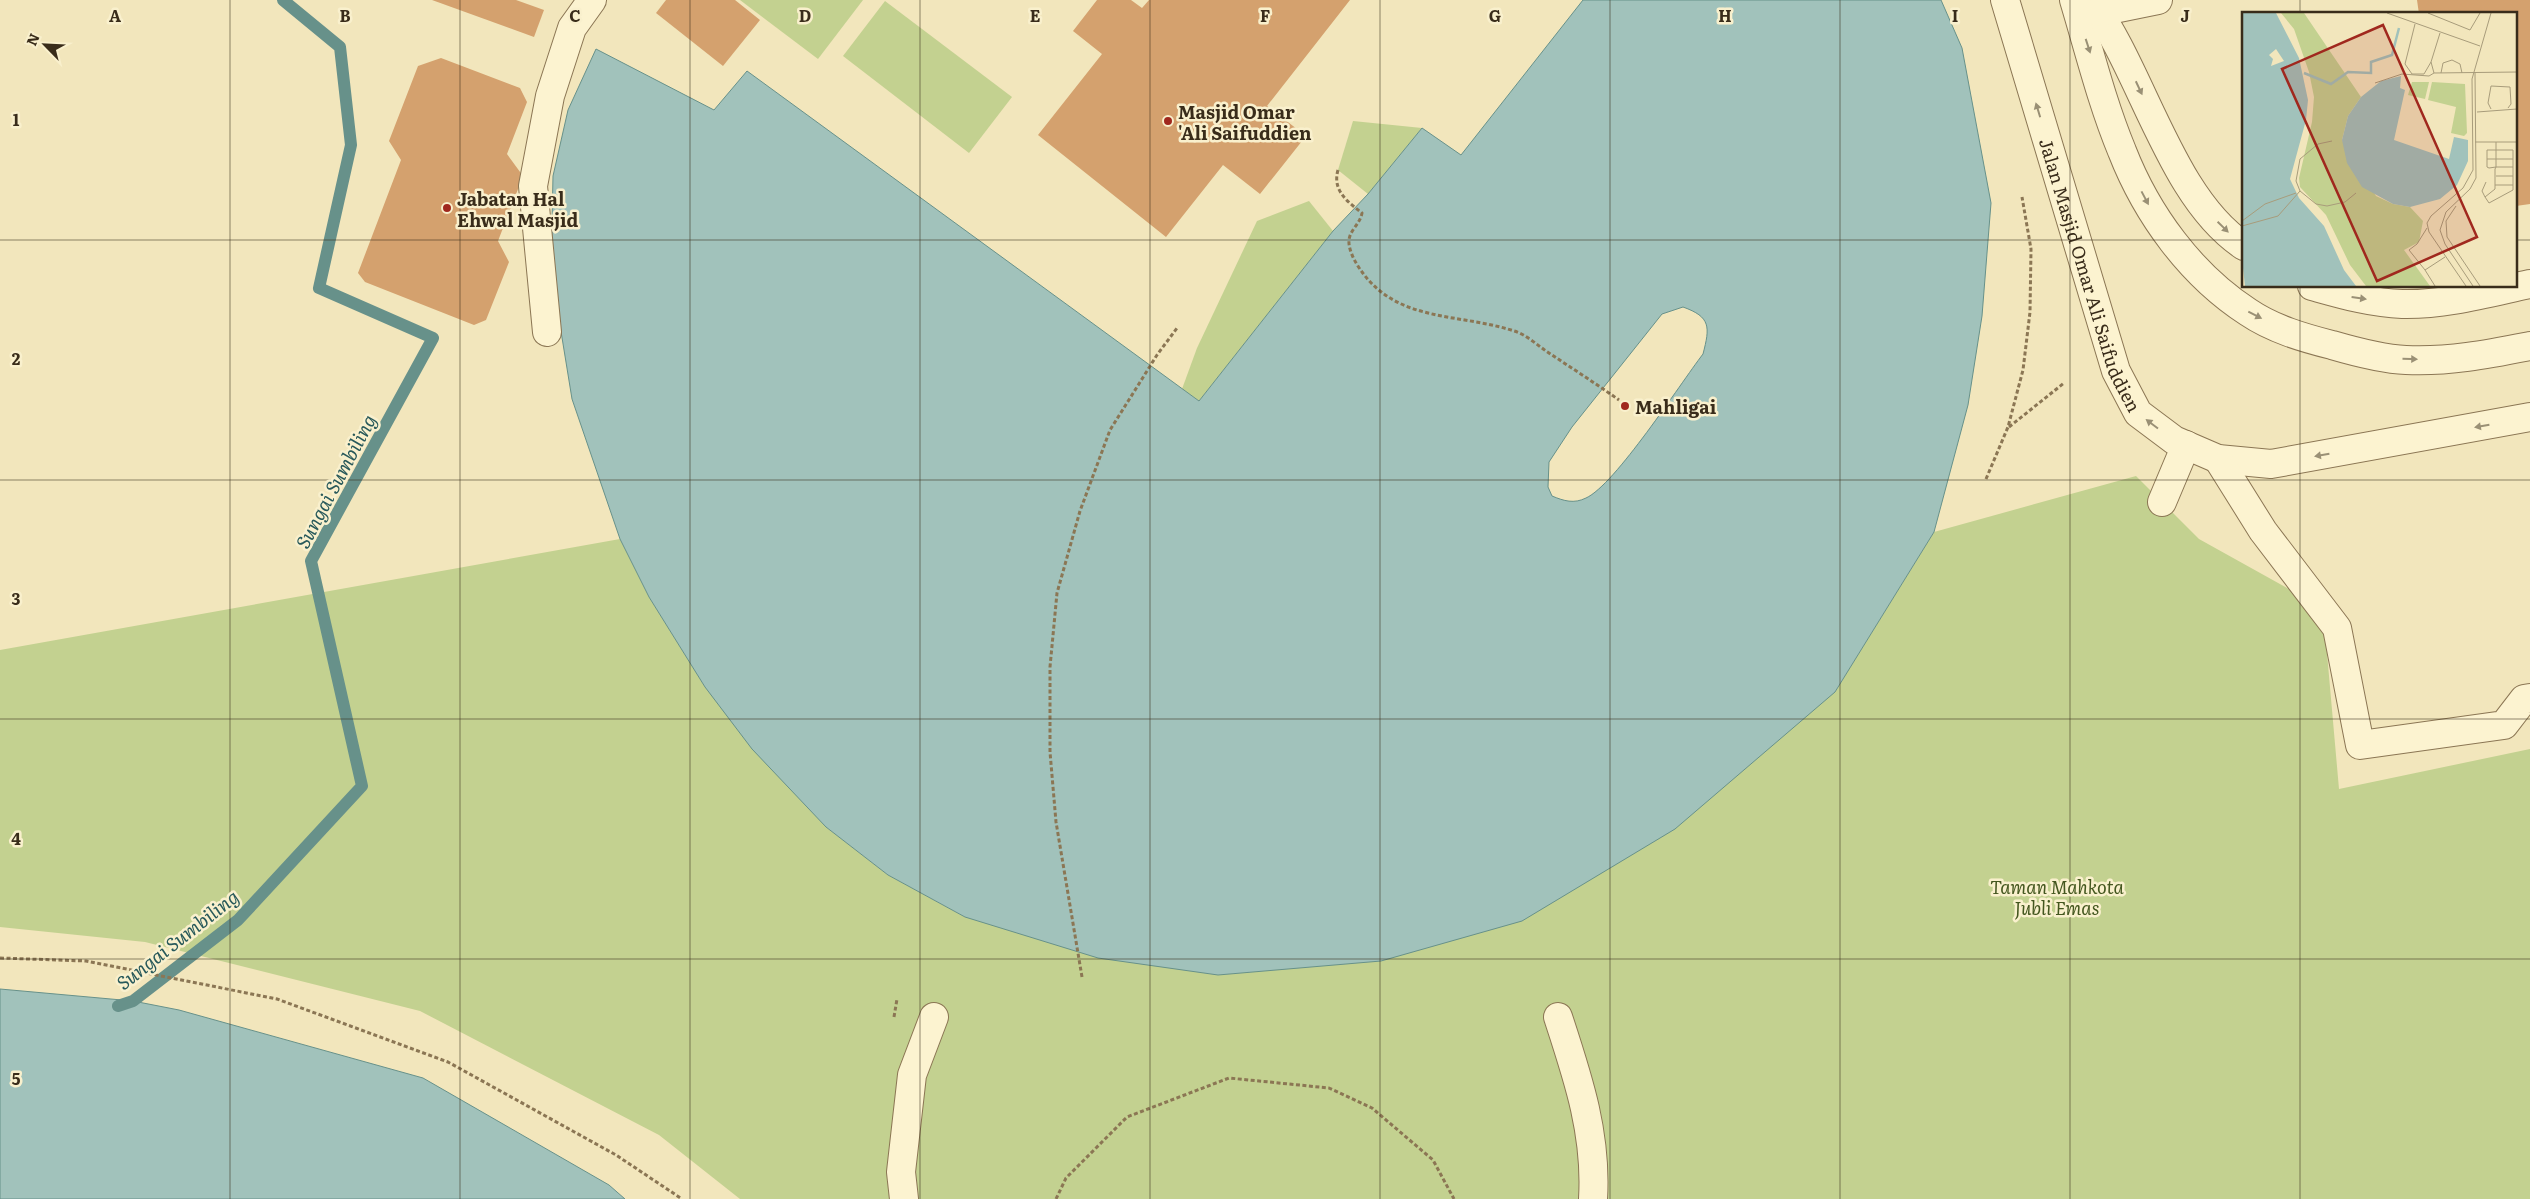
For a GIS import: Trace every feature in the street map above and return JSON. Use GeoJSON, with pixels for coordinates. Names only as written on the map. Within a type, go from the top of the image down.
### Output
{"type":"FeatureCollection","features":[{"type":"Feature","properties":{"kind":"street"},"geometry":{"type":"LineString","coordinates":[[547,332],[533,186],[550,96],[572,28],[592,0]]}},
{"type":"Feature","properties":{"kind":"street","name":"Jalan Masjid Omar Ali Saifuddien"},"geometry":{"type":"LineString","coordinates":[[2005,0],[2116,371],[2138,414],[2174,440],[2218,459],[2271,464],[2530,417]]}},
{"type":"Feature","properties":{"kind":"street"},"geometry":{"type":"LineString","coordinates":[[2074,0],[2122,151],[2146,202],[2176,245],[2213,287],[2250,313],[2298,336],[2353,351],[2405,360],[2462,359],[2530,346]]}},
{"type":"Feature","properties":{"kind":"street"},"geometry":{"type":"LineString","coordinates":[[2158,0],[2095,6],[2123,53],[2177,166],[2209,214],[2242,244]]}},
{"type":"Feature","properties":{"kind":"street"},"geometry":{"type":"LineString","coordinates":[[2319,288],[2349,296],[2402,304],[2460,299],[2511,288]]}},
{"type":"Feature","properties":{"kind":"street"},"geometry":{"type":"LineString","coordinates":[[2162,502],[2186,445]]}},
{"type":"Feature","properties":{"kind":"street"},"geometry":{"type":"LineString","coordinates":[[2218,459],[2263,531],[2338,628],[2360,745],[2504,725],[2524,699],[2530,698]]}},
{"type":"Feature","properties":{"kind":"street"},"geometry":{"type":"LineString","coordinates":[[904,1199],[901,1172],[912,1075],[934,1017]]}},
{"type":"Feature","properties":{"kind":"street"},"geometry":{"type":"LineString","coordinates":[[1558,1017],[1583,1092],[1595,1168],[1593,1199]]}},
{"type":"Feature","properties":{"kind":"path"},"geometry":{"type":"LineString","coordinates":[[1338,170],[1336,178],[1338,189],[1362,213],[1360,222],[1351,234],[1350,246],[1357,265],[1368,280],[1388,297],[1430,315],[1477,321],[1516,331],[1619,400]]}},
{"type":"Feature","properties":{"kind":"path"},"geometry":{"type":"LineString","coordinates":[[1986,479],[2008,427],[2023,370],[2030,312],[2031,249],[2022,197]]}},
{"type":"Feature","properties":{"kind":"path"},"geometry":{"type":"LineString","coordinates":[[1082,977],[1056,822],[1050,752],[1050,667],[1057,593],[1080,511],[1110,430],[1156,356],[1177,328]]}},
{"type":"Feature","properties":{"kind":"path"},"geometry":{"type":"LineString","coordinates":[[2008,427],[2064,383]]}},
{"type":"Feature","properties":{"kind":"path"},"geometry":{"type":"LineString","coordinates":[[0,958],[86,961],[277,999],[448,1062],[616,1155],[682,1199]]}},
{"type":"Feature","properties":{"kind":"path"},"geometry":{"type":"LineString","coordinates":[[1056,1199],[1066,1178],[1127,1117],[1229,1078],[1329,1088],[1372,1108],[1433,1160],[1454,1199]]}},
{"type":"Feature","properties":{"kind":"green space"},"geometry":{"type":"Polygon","coordinates":[[[740,0],[863,0],[818,59],[740,0]]]}},
{"type":"Feature","properties":{"kind":"green space"},"geometry":{"type":"Polygon","coordinates":[[[885,1],[1012,97],[969,153],[843,56],[885,1]]]}},
{"type":"Feature","properties":{"kind":"green space"},"geometry":{"type":"Polygon","coordinates":[[[1353,121],[1422,128],[1368,194],[1338,170],[1353,121]]]}},
{"type":"Feature","properties":{"kind":"green space"},"geometry":{"type":"Polygon","coordinates":[[[1309,201],[1333,231],[1199,401],[1182,389],[1197,348],[1257,221],[1309,201]]]}},
{"type":"Feature","properties":{"kind":"green space","name":"Taman Mahkota Jubli Emas"},"geometry":{"type":"Polygon","coordinates":[[[2136,476],[2199,539],[2323,608],[2339,789],[2530,749],[2530,1199],[740,1199],[659,1135],[420,1011],[145,942],[0,927],[0,650],[620,539],[649,597],[705,687],[826,827],[888,875],[965,917],[1835,692],[1934,532],[2136,476]]]}},
{"type":"Feature","properties":{"kind":"water"},"geometry":{"type":"Polygon","coordinates":[[[1583,0],[1941,0],[1962,48],[1991,203],[1982,316],[1968,405],[1934,532],[1835,692],[1675,829],[1522,921],[1381,961],[1218,975],[1098,958],[965,917],[888,875],[826,827],[752,749],[705,687],[649,597],[620,539],[572,399],[551,270],[553,176],[568,110],[596,49],[714,110],[747,71],[1199,401],[1333,231],[1368,194],[1422,128],[1461,155],[1583,0]],[[1683,307],[1662,314],[1572,427],[1549,462],[1548,487],[1552,496],[1569,501],[1586,498],[1598,489],[1630,455],[1703,354],[1707,337],[1706,324],[1699,315],[1683,307]]]}},
{"type":"Feature","properties":{"kind":"water"},"geometry":{"type":"Polygon","coordinates":[[[0,989],[133,1001],[179,1010],[423,1078],[609,1185],[625,1199],[0,1199],[0,989]]]}},
{"type":"Feature","properties":{"kind":"building"},"geometry":{"type":"Polygon","coordinates":[[[432,0],[516,0],[544,10],[534,37],[432,0]]]}},
{"type":"Feature","properties":{"kind":"building"},"geometry":{"type":"Polygon","coordinates":[[[666,0],[735,0],[760,20],[723,66],[656,13],[666,0]]]}},
{"type":"Feature","properties":{"kind":"building","name":"Masjid Omar 'Ali Saifuddien"},"geometry":{"type":"Polygon","coordinates":[[[1097,0],[1131,0],[1142,8],[1149,0],[1350,0],[1267,106],[1306,136],[1260,194],[1223,165],[1166,237],[1038,135],[1102,54],[1073,31],[1097,0]]]}},
{"type":"Feature","properties":{"kind":"building"},"geometry":{"type":"Polygon","coordinates":[[[2417,0],[2530,0],[2530,204],[2518,206],[2518,12],[2419,12],[2417,0]]]}},
{"type":"Feature","properties":{"kind":"building","name":"Jabatan Hal Ehwal Masjid"},"geometry":{"type":"Polygon","coordinates":[[[441,58],[520,88],[527,102],[507,154],[523,176],[498,241],[509,262],[486,320],[474,325],[365,282],[358,273],[401,160],[389,141],[418,66],[441,58]]]}},
{"type":"Feature","properties":{"kind":"waterway","name":"Sungai Sumbiling"},"geometry":{"type":"LineString","coordinates":[[118,1006],[133,1001],[238,920],[362,786],[311,561],[433,338],[319,288],[351,145],[340,47],[283,0]]}},
{"type":"Feature","properties":{"kind":"place","name":"Masjid Omar 'Ali Saifuddien"},"geometry":{"type":"Point","coordinates":[1168,121]}},
{"type":"Feature","properties":{"kind":"place","name":"Jabatan Hal Ehwal Masjid"},"geometry":{"type":"Point","coordinates":[447,208]}},
{"type":"Feature","properties":{"kind":"place","name":"Mahligai"},"geometry":{"type":"Point","coordinates":[1625,406]}}]}
